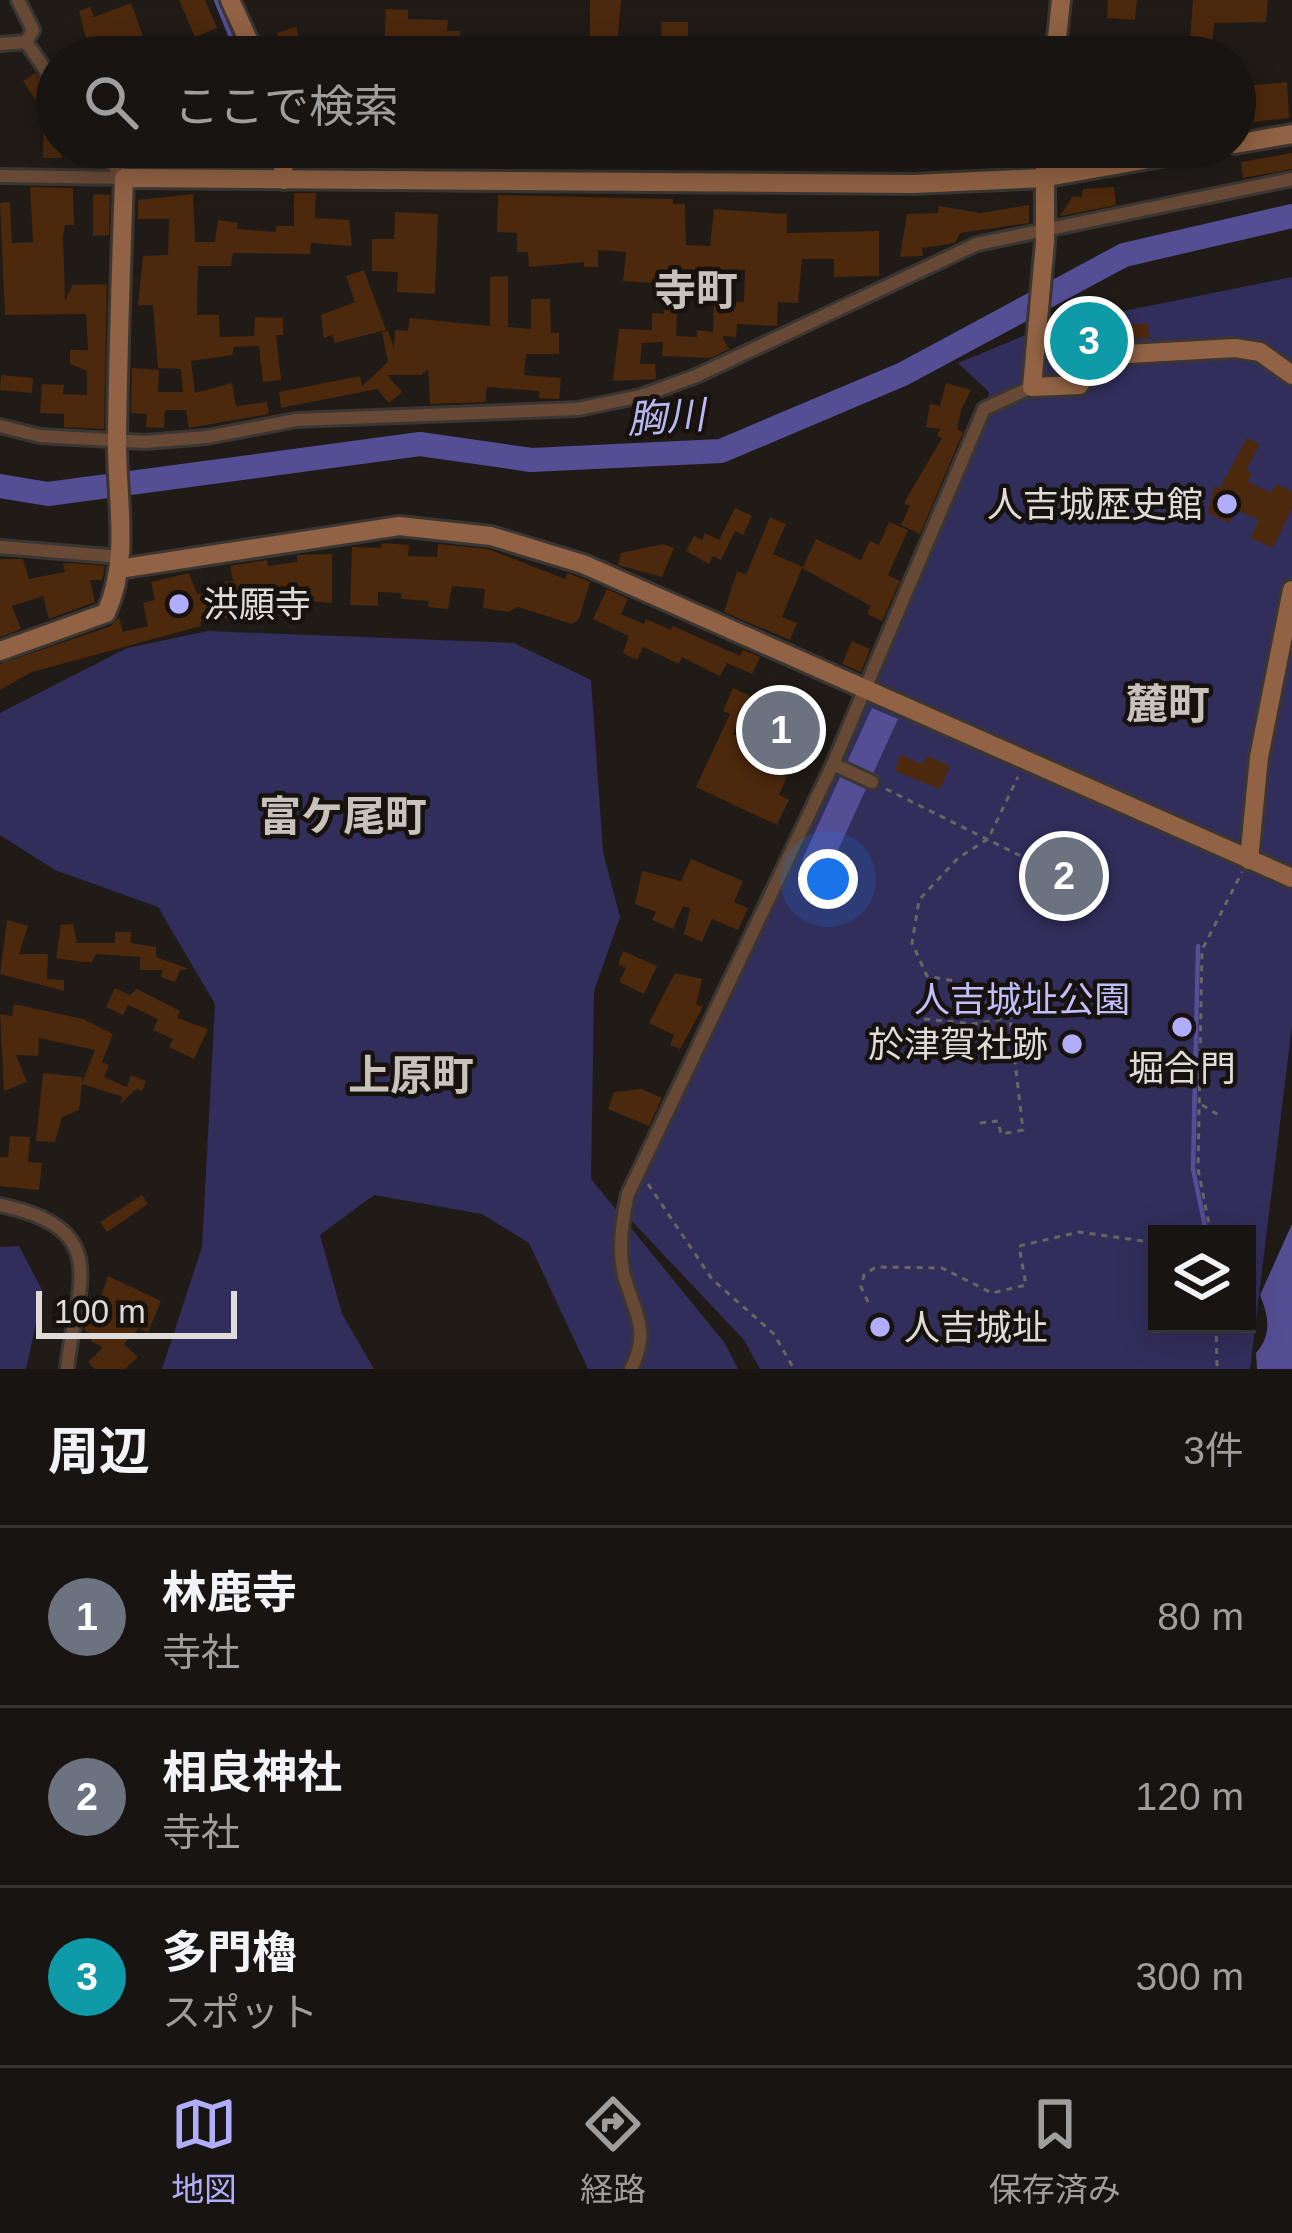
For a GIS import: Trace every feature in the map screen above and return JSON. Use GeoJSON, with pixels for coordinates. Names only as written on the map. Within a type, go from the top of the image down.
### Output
{"type":"FeatureCollection","features":[{"type":"Feature","properties":{"kind":"street"},"geometry":{"type":"LineString","coordinates":[[18,0],[31,18],[33,30],[26,42]]}},
{"type":"Feature","properties":{"kind":"street"},"geometry":{"type":"LineString","coordinates":[[230,0],[246,36]]}},
{"type":"Feature","properties":{"kind":"street"},"geometry":{"type":"LineString","coordinates":[[1057,36],[1060,0]]}},
{"type":"Feature","properties":{"kind":"street"},"geometry":{"type":"LineString","coordinates":[[0,44],[26,42]]}},
{"type":"Feature","properties":{"kind":"street"},"geometry":{"type":"LineString","coordinates":[[26,42],[36,56]]}},
{"type":"Feature","properties":{"kind":"street"},"geometry":{"type":"LineString","coordinates":[[1256,140],[1292,134]]}},
{"type":"Feature","properties":{"kind":"street"},"geometry":{"type":"LineString","coordinates":[[0,651],[106,613],[120,563],[117,447],[124,178],[116,168]]}},
{"type":"Feature","properties":{"kind":"street"},"geometry":{"type":"LineString","coordinates":[[283,168],[284,180]]}},
{"type":"Feature","properties":{"kind":"street"},"geometry":{"type":"LineString","coordinates":[[1032,387],[1039,362],[1043,168]]}},
{"type":"Feature","properties":{"kind":"street"},"geometry":{"type":"LineString","coordinates":[[0,176],[913,184],[1042,178],[1098,168]]}},
{"type":"Feature","properties":{"kind":"street"},"geometry":{"type":"LineString","coordinates":[[0,426],[117,447],[296,420],[578,409],[640,396],[740,356],[944,256],[1292,179]]}},
{"type":"Feature","properties":{"kind":"street"},"geometry":{"type":"LineString","coordinates":[[631,1369],[644,1338],[625,1278],[622,1220],[638,1170],[838,766],[863,687],[984,409],[1032,387],[1079,385],[1093,365],[1110,355],[1235,348],[1260,352],[1292,375]]}},
{"type":"Feature","properties":{"kind":"street"},"geometry":{"type":"LineString","coordinates":[[0,547],[120,563],[399,526],[490,536],[583,564],[1292,878]]}},
{"type":"Feature","properties":{"kind":"street"},"geometry":{"type":"LineString","coordinates":[[1249,860],[1259,757],[1292,590]]}},
{"type":"Feature","properties":{"kind":"street"},"geometry":{"type":"LineString","coordinates":[[838,766],[872,782]]}},
{"type":"Feature","properties":{"kind":"street"},"geometry":{"type":"LineString","coordinates":[[0,1205],[56,1226],[82,1260],[84,1282],[67,1369]]}},
{"type":"Feature","properties":{"kind":"path"},"geometry":{"type":"LineString","coordinates":[[1039,362],[1059,359],[1057,332]]}},
{"type":"Feature","properties":{"kind":"path"},"geometry":{"type":"LineString","coordinates":[[924,1019],[974,1024],[1010,1017],[1020,1010],[974,1002],[955,981],[928,976],[912,943],[919,900],[941,882],[958,858],[988,839],[1017,778]]}},
{"type":"Feature","properties":{"kind":"path"},"geometry":{"type":"LineString","coordinates":[[872,782],[1051,871]]}},
{"type":"Feature","properties":{"kind":"path"},"geometry":{"type":"LineString","coordinates":[[1209,1225],[1198,1169],[1202,950],[1249,860]]}},
{"type":"Feature","properties":{"kind":"path"},"geometry":{"type":"LineString","coordinates":[[980,1124],[998,1121],[1001,1134],[1023,1130],[1010,1017]]}},
{"type":"Feature","properties":{"kind":"path"},"geometry":{"type":"LineString","coordinates":[[1201,1104],[1222,1117]]}},
{"type":"Feature","properties":{"kind":"path"},"geometry":{"type":"LineString","coordinates":[[638,1170],[712,1279],[774,1334],[794,1369]]}},
{"type":"Feature","properties":{"kind":"path"},"geometry":{"type":"LineString","coordinates":[[868,1302],[861,1287],[865,1275],[876,1268],[942,1268],[992,1293],[1026,1285],[1019,1246],[1079,1232],[1148,1242]]}},
{"type":"Feature","properties":{"kind":"path"},"geometry":{"type":"LineString","coordinates":[[1216,1333],[1216,1369]]}},
{"type":"Feature","properties":{"kind":"green space","name":"人吉城址公園"},"geometry":{"type":"Polygon","coordinates":[[[1292,277],[1292,1025],[1256,1320],[1256,1225],[1148,1225],[1148,1333],[1254,1333],[1250,1369],[760,1369],[744,1340],[630,1219],[645,1168],[986,413],[989,392],[958,363],[1045,327],[1292,277]]]}},
{"type":"Feature","properties":{"kind":"green space"},"geometry":{"type":"Polygon","coordinates":[[[208,631],[514,643],[591,680],[603,852],[620,917],[594,991],[591,1179],[724,1342],[738,1369],[588,1369],[529,1243],[482,1214],[374,1195],[320,1235],[342,1314],[374,1369],[162,1369],[202,1247],[215,1004],[158,907],[55,870],[0,835],[0,713],[127,648],[208,631]]]}},
{"type":"Feature","properties":{"kind":"green space"},"geometry":{"type":"Polygon","coordinates":[[[19,1246],[43,1292],[26,1369],[0,1369],[0,1247],[19,1246]]]}},
{"type":"Feature","properties":{"kind":"shaded area"},"geometry":{"type":"Polygon","coordinates":[[[872,708],[898,719],[828,872],[802,860],[872,708]]]}},
{"type":"Feature","properties":{"kind":"shaded area"},"geometry":{"type":"Polygon","coordinates":[[[1292,1224],[1292,1369],[1257,1369],[1256,1353],[1267,1326],[1260,1295],[1292,1224]]]}},
{"type":"Feature","properties":{"kind":"building"},"geometry":{"type":"Polygon","coordinates":[[[179,0],[205,0],[217,28],[195,36],[179,0]]]}},
{"type":"Feature","properties":{"kind":"building"},"geometry":{"type":"Polygon","coordinates":[[[590,0],[621,0],[618,36],[590,36],[590,0]]]}},
{"type":"Feature","properties":{"kind":"building"},"geometry":{"type":"Polygon","coordinates":[[[1108,0],[1137,0],[1135,20],[1107,18],[1108,0]]]}},
{"type":"Feature","properties":{"kind":"building"},"geometry":{"type":"Polygon","coordinates":[[[1193,0],[1268,0],[1266,22],[1214,23],[1213,36],[1190,36],[1193,0]]]}},
{"type":"Feature","properties":{"kind":"building"},"geometry":{"type":"Polygon","coordinates":[[[131,3],[143,36],[86,36],[79,11],[90,7],[94,17],[131,3]]]}},
{"type":"Feature","properties":{"kind":"building"},"geometry":{"type":"Polygon","coordinates":[[[386,9],[408,10],[408,19],[448,20],[447,31],[460,31],[460,36],[385,36],[386,9]]]}},
{"type":"Feature","properties":{"kind":"building"},"geometry":{"type":"Polygon","coordinates":[[[661,22],[688,22],[688,36],[661,36],[661,22]]]}},
{"type":"Feature","properties":{"kind":"building"},"geometry":{"type":"Polygon","coordinates":[[[296,27],[298,36],[278,36],[296,27]]]}},
{"type":"Feature","properties":{"kind":"building"},"geometry":{"type":"Polygon","coordinates":[[[36,74],[36,101],[23,81],[36,74]]]}},
{"type":"Feature","properties":{"kind":"building"},"geometry":{"type":"Polygon","coordinates":[[[1287,82],[1289,118],[1256,122],[1256,85],[1287,82]]]}},
{"type":"Feature","properties":{"kind":"building"},"geometry":{"type":"Polygon","coordinates":[[[1292,153],[1292,169],[1243,178],[1242,168],[1256,168],[1256,159],[1292,153]]]}},
{"type":"Feature","properties":{"kind":"building"},"geometry":{"type":"Polygon","coordinates":[[[30,187],[73,188],[74,225],[65,225],[63,236],[65,301],[72,285],[107,284],[104,429],[64,427],[64,414],[40,413],[42,384],[64,385],[63,394],[87,395],[87,371],[70,364],[70,350],[88,350],[86,314],[5,315],[0,203],[10,202],[12,243],[33,242],[30,187]]]}},
{"type":"Feature","properties":{"kind":"building"},"geometry":{"type":"Polygon","coordinates":[[[1114,187],[1116,205],[1060,216],[1073,196],[1082,197],[1083,189],[1114,187]]]}},
{"type":"Feature","properties":{"kind":"building"},"geometry":{"type":"Polygon","coordinates":[[[294,193],[316,193],[315,218],[349,220],[352,246],[311,243],[310,254],[233,253],[231,266],[198,266],[197,315],[219,315],[220,337],[254,336],[255,317],[283,318],[283,335],[276,335],[281,380],[263,382],[259,346],[234,347],[232,355],[191,361],[195,393],[232,383],[236,406],[267,402],[269,414],[189,428],[186,410],[165,410],[164,428],[146,427],[147,414],[131,413],[132,368],[159,370],[158,392],[183,392],[181,369],[158,368],[153,305],[138,305],[143,256],[168,255],[169,219],[138,219],[138,200],[193,194],[195,242],[215,242],[218,220],[238,223],[237,229],[276,232],[276,226],[294,226],[294,193]]]}},
{"type":"Feature","properties":{"kind":"building"},"geometry":{"type":"Polygon","coordinates":[[[93,194],[110,195],[109,235],[93,236],[93,194]]]}},
{"type":"Feature","properties":{"kind":"building"},"geometry":{"type":"Polygon","coordinates":[[[498,195],[673,199],[673,204],[685,204],[686,245],[710,246],[714,209],[787,214],[787,233],[879,231],[879,276],[834,277],[834,259],[802,259],[798,303],[778,302],[777,326],[737,324],[736,337],[722,336],[729,349],[710,358],[662,356],[663,342],[642,343],[640,364],[655,364],[656,379],[613,381],[619,329],[652,330],[652,313],[664,314],[665,284],[623,281],[626,252],[598,250],[598,267],[584,267],[584,262],[529,267],[528,252],[517,252],[517,233],[497,232],[498,195]],[[705,270],[679,271],[676,336],[697,337],[697,330],[713,332],[714,305],[711,297],[703,296],[705,270]],[[745,270],[724,271],[721,301],[744,302],[745,270]]]}},
{"type":"Feature","properties":{"kind":"building"},"geometry":{"type":"Polygon","coordinates":[[[1029,205],[1029,223],[960,233],[955,243],[922,248],[923,256],[900,257],[907,214],[938,213],[939,206],[981,213],[1029,205]]]}},
{"type":"Feature","properties":{"kind":"building"},"geometry":{"type":"Polygon","coordinates":[[[395,212],[438,214],[435,294],[397,292],[398,272],[372,271],[372,239],[394,239],[395,212]]]}},
{"type":"Feature","properties":{"kind":"building"},"geometry":{"type":"Polygon","coordinates":[[[364,270],[386,330],[335,343],[332,335],[324,338],[321,315],[355,302],[346,276],[364,270]]]}},
{"type":"Feature","properties":{"kind":"building"},"geometry":{"type":"Polygon","coordinates":[[[508,276],[508,327],[531,329],[531,299],[550,299],[551,333],[559,333],[559,354],[526,354],[524,375],[561,378],[559,399],[539,398],[539,391],[487,387],[485,402],[430,404],[428,369],[421,375],[387,375],[402,392],[389,403],[377,389],[281,408],[279,392],[360,376],[362,386],[388,362],[382,332],[388,331],[394,348],[395,330],[408,331],[410,318],[490,326],[490,277],[508,276]]]}},
{"type":"Feature","properties":{"kind":"building"},"geometry":{"type":"Polygon","coordinates":[[[1148,323],[1149,338],[1080,344],[1076,364],[1065,365],[1062,331],[1148,323]]]}},
{"type":"Feature","properties":{"kind":"building"},"geometry":{"type":"Polygon","coordinates":[[[1,375],[33,378],[32,393],[0,390],[1,375]]]}},
{"type":"Feature","properties":{"kind":"building"},"geometry":{"type":"Polygon","coordinates":[[[946,383],[971,390],[957,429],[963,432],[920,534],[901,525],[910,506],[904,503],[942,438],[937,436],[940,429],[926,427],[930,404],[940,406],[946,383]]]}},
{"type":"Feature","properties":{"kind":"building","name":"人吉城歴史館"},"geometry":{"type":"Polygon","coordinates":[[[1247,438],[1260,444],[1246,470],[1252,473],[1248,482],[1271,493],[1276,484],[1292,492],[1292,508],[1273,548],[1250,538],[1259,520],[1236,509],[1229,523],[1208,513],[1214,486],[1220,488],[1247,438]]]}},
{"type":"Feature","properties":{"kind":"building"},"geometry":{"type":"Polygon","coordinates":[[[735,508],[752,516],[743,535],[735,531],[721,560],[713,556],[709,564],[686,551],[694,536],[702,540],[705,533],[719,540],[735,508]]]}},
{"type":"Feature","properties":{"kind":"building"},"geometry":{"type":"Polygon","coordinates":[[[770,517],[786,524],[773,554],[803,567],[816,539],[861,560],[870,541],[879,545],[889,522],[908,530],[888,575],[900,581],[882,621],[867,614],[871,606],[802,568],[782,617],[797,623],[790,640],[724,612],[737,571],[746,575],[770,517]]]}},
{"type":"Feature","properties":{"kind":"building"},"geometry":{"type":"Polygon","coordinates":[[[382,543],[409,545],[408,556],[437,557],[438,544],[488,549],[565,579],[567,573],[590,582],[579,619],[572,624],[518,607],[508,612],[483,608],[485,589],[452,586],[448,609],[428,607],[429,601],[401,599],[401,593],[378,592],[378,606],[350,605],[352,547],[381,548],[382,543]]]}},
{"type":"Feature","properties":{"kind":"building"},"geometry":{"type":"Polygon","coordinates":[[[663,544],[674,548],[662,577],[618,565],[621,553],[663,544]]]}},
{"type":"Feature","properties":{"kind":"building"},"geometry":{"type":"Polygon","coordinates":[[[332,554],[332,603],[298,600],[256,608],[257,613],[200,622],[201,626],[32,672],[0,690],[0,664],[111,626],[119,617],[123,632],[148,626],[143,603],[155,600],[151,582],[189,573],[197,594],[225,592],[224,582],[233,581],[230,566],[267,560],[268,566],[297,562],[297,555],[332,554]]]}},
{"type":"Feature","properties":{"kind":"building"},"geometry":{"type":"Polygon","coordinates":[[[0,559],[23,559],[29,579],[65,572],[63,564],[105,566],[102,580],[90,580],[95,602],[49,619],[43,596],[12,606],[21,629],[0,637],[0,559]]]}},
{"type":"Feature","properties":{"kind":"building"},"geometry":{"type":"Polygon","coordinates":[[[607,589],[628,599],[621,614],[644,624],[646,619],[671,630],[673,626],[740,656],[743,650],[760,657],[752,674],[727,663],[720,676],[682,657],[679,664],[643,647],[637,660],[623,653],[629,636],[593,619],[607,589]]]}},
{"type":"Feature","properties":{"kind":"building"},"geometry":{"type":"Polygon","coordinates":[[[852,641],[870,649],[861,672],[842,664],[852,641]]]}},
{"type":"Feature","properties":{"kind":"building"},"geometry":{"type":"Polygon","coordinates":[[[733,688],[750,696],[733,734],[759,747],[757,752],[769,758],[766,763],[787,777],[779,795],[789,800],[777,825],[696,787],[730,714],[723,711],[733,688]]]}},
{"type":"Feature","properties":{"kind":"building"},"geometry":{"type":"Polygon","coordinates":[[[900,755],[923,764],[927,756],[950,766],[940,789],[895,771],[900,755]]]}},
{"type":"Feature","properties":{"kind":"building"},"geometry":{"type":"Polygon","coordinates":[[[1070,841],[1088,849],[1079,872],[1103,883],[1094,902],[1066,890],[1058,909],[1045,904],[1070,841]]]}},
{"type":"Feature","properties":{"kind":"building"},"geometry":{"type":"Polygon","coordinates":[[[691,859],[743,881],[734,902],[748,908],[738,930],[712,919],[702,942],[684,934],[690,908],[683,906],[673,929],[652,920],[656,912],[635,904],[642,871],[681,881],[691,859]]]}},
{"type":"Feature","properties":{"kind":"building"},"geometry":{"type":"Polygon","coordinates":[[[7,920],[28,926],[19,954],[48,954],[47,979],[64,980],[64,991],[0,974],[7,920]]]}},
{"type":"Feature","properties":{"kind":"building"},"geometry":{"type":"Polygon","coordinates":[[[73,924],[77,943],[115,943],[115,932],[131,932],[131,943],[156,947],[156,957],[189,969],[180,970],[175,982],[161,977],[163,970],[140,970],[140,957],[96,954],[92,962],[56,958],[61,925],[73,924]]]}},
{"type":"Feature","properties":{"kind":"building"},"geometry":{"type":"Polygon","coordinates":[[[623,951],[657,966],[644,994],[619,982],[626,968],[618,964],[623,951]]]}},
{"type":"Feature","properties":{"kind":"building"},"geometry":{"type":"Polygon","coordinates":[[[675,973],[702,979],[696,1004],[703,1007],[680,1049],[670,1045],[674,1035],[649,1023],[675,973]]]}},
{"type":"Feature","properties":{"kind":"building"},"geometry":{"type":"Polygon","coordinates":[[[115,988],[130,995],[137,989],[180,1011],[177,1018],[208,1029],[194,1059],[169,1047],[173,1039],[153,1030],[158,1019],[128,1005],[123,1015],[106,1007],[115,988]]]}},
{"type":"Feature","properties":{"kind":"building"},"geometry":{"type":"Polygon","coordinates":[[[14,1004],[83,1019],[113,1034],[102,1062],[109,1065],[104,1077],[127,1087],[131,1075],[146,1081],[142,1091],[136,1089],[119,1105],[123,1097],[82,1084],[79,1110],[62,1117],[55,1142],[36,1141],[43,1073],[82,1077],[82,1083],[95,1050],[39,1038],[38,1056],[16,1055],[27,1082],[4,1091],[0,1014],[12,1016],[14,1004]]]}},
{"type":"Feature","properties":{"kind":"building"},"geometry":{"type":"Polygon","coordinates":[[[642,1089],[662,1098],[649,1126],[608,1109],[614,1092],[642,1089]]]}},
{"type":"Feature","properties":{"kind":"building"},"geometry":{"type":"Polygon","coordinates":[[[10,1136],[30,1137],[28,1162],[42,1163],[39,1190],[0,1186],[0,1157],[8,1157],[10,1136]]]}},
{"type":"Feature","properties":{"kind":"building"},"geometry":{"type":"Polygon","coordinates":[[[142,1195],[148,1204],[107,1232],[100,1222],[142,1195]]]}},
{"type":"Feature","properties":{"kind":"building"},"geometry":{"type":"Polygon","coordinates":[[[108,1276],[161,1301],[148,1332],[139,1328],[124,1344],[138,1357],[125,1369],[95,1369],[88,1362],[103,1347],[91,1341],[94,1335],[84,1330],[85,1323],[90,1312],[95,1314],[108,1276]]]}},
{"type":"Feature","properties":{"kind":"waterway"},"geometry":{"type":"LineString","coordinates":[[216,0],[231,36]]}},
{"type":"Feature","properties":{"kind":"waterway","name":"胸川"},"geometry":{"type":"LineString","coordinates":[[0,486],[48,494],[420,444],[531,460],[721,451],[903,374],[1124,255],[1292,216]]}},
{"type":"Feature","properties":{"kind":"waterway"},"geometry":{"type":"LineString","coordinates":[[1198,946],[1193,1169],[1205,1225]]}},
{"type":"Feature","properties":{"kind":"place","name":"多門櫓"},"geometry":{"type":"Point","coordinates":[1089,341]}},
{"type":"Feature","properties":{"kind":"place","name":"人吉城歴史館"},"geometry":{"type":"Point","coordinates":[1227,504]}},
{"type":"Feature","properties":{"kind":"place","name":"洪願寺"},"geometry":{"type":"Point","coordinates":[179,604]}},
{"type":"Feature","properties":{"kind":"place","name":"林鹿寺"},"geometry":{"type":"Point","coordinates":[781,730]}},
{"type":"Feature","properties":{"kind":"place","name":"相良神社"},"geometry":{"type":"Point","coordinates":[1064,876]}},
{"type":"Feature","properties":{"kind":"place","name":"堀合門"},"geometry":{"type":"Point","coordinates":[1182,1027]}},
{"type":"Feature","properties":{"kind":"place","name":"於津賀社跡"},"geometry":{"type":"Point","coordinates":[1072,1044]}},
{"type":"Feature","properties":{"kind":"place","name":"人吉城址"},"geometry":{"type":"Point","coordinates":[880,1327]}},
{"type":"Feature","properties":{"kind":"district","name":"寺町"},"geometry":{"type":"Point","coordinates":[696,290]}},
{"type":"Feature","properties":{"kind":"district","name":"麓町"},"geometry":{"type":"Point","coordinates":[1168,704]}},
{"type":"Feature","properties":{"kind":"district","name":"富ケ尾町"},"geometry":{"type":"Point","coordinates":[343,816]}},
{"type":"Feature","properties":{"kind":"district","name":"上原町"},"geometry":{"type":"Point","coordinates":[411,1075]}}]}
